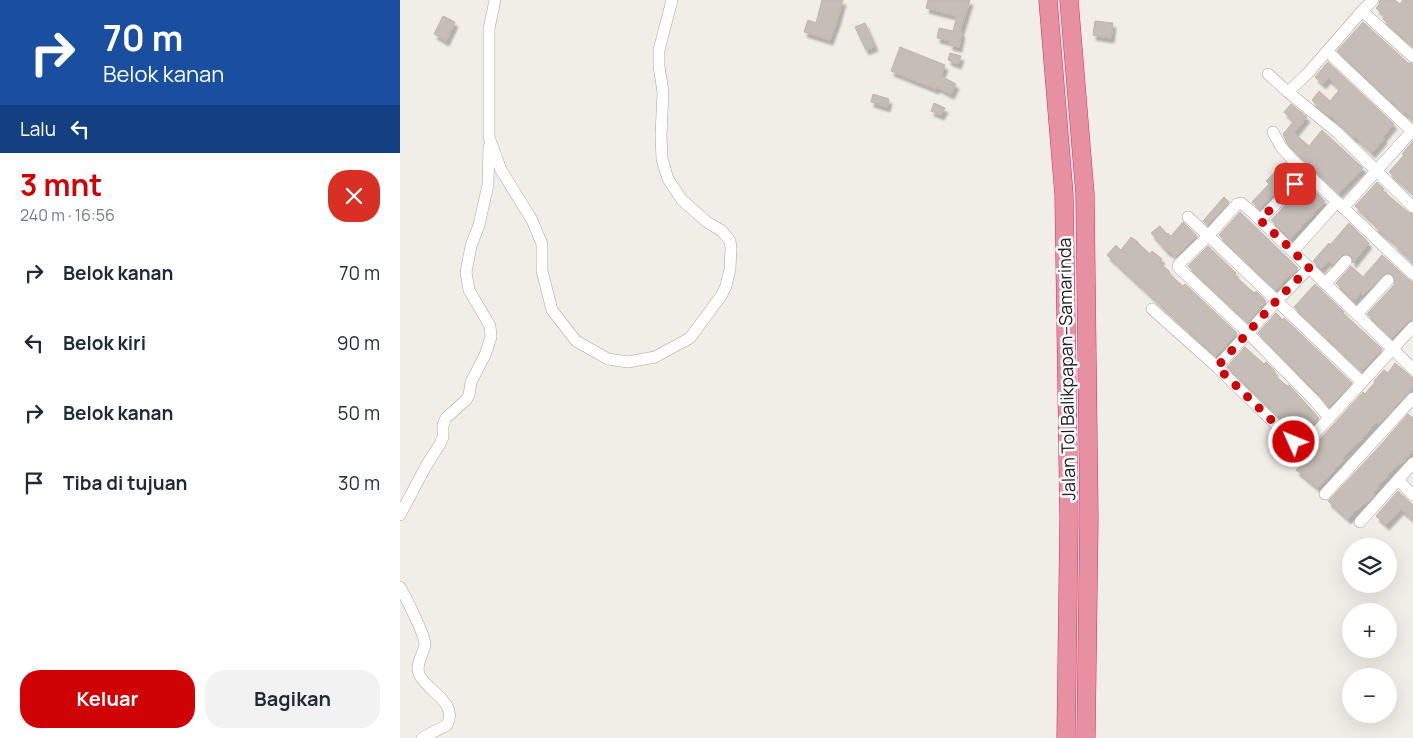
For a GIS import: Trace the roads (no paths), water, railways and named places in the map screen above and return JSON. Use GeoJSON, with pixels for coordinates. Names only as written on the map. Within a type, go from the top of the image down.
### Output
{"type":"FeatureCollection","features":[{"type":"Feature","properties":{"kind":"highway","name":"Jalan Tol Balikpapan–Samarinda"},"geometry":{"type":"LineString","coordinates":[[1048,0],[1064,195],[1069,518],[1066,738]]}},
{"type":"Feature","properties":{"kind":"highway","name":"Jalan Tol Balikpapan–Samarinda"},"geometry":{"type":"LineString","coordinates":[[1069,0],[1085,194],[1089,518],[1086,738]]}},
{"type":"Feature","properties":{"kind":"street"},"geometry":{"type":"LineString","coordinates":[[400,515],[440,444],[446,418],[462,404],[469,394],[471,382],[485,355],[491,337],[490,326],[469,290],[466,272],[471,246],[479,225],[488,185],[489,29],[495,0]]}},
{"type":"Feature","properties":{"kind":"street"},"geometry":{"type":"LineString","coordinates":[[489,137],[501,170],[532,220],[542,244],[542,271],[552,310],[576,341],[608,359],[628,362],[655,356],[690,338],[726,286],[730,269],[731,249],[730,241],[722,231],[707,222],[682,200],[668,179],[662,159],[663,92],[659,66],[659,50],[672,0]]}},
{"type":"Feature","properties":{"kind":"street"},"geometry":{"type":"LineString","coordinates":[[1288,92],[1308,73],[1373,0]]}},
{"type":"Feature","properties":{"kind":"street"},"geometry":{"type":"LineString","coordinates":[[1362,11],[1413,57]]}},
{"type":"Feature","properties":{"kind":"street"},"geometry":{"type":"LineString","coordinates":[[1293,251],[1413,131],[1327,52]]}},
{"type":"Feature","properties":{"kind":"street"},"geometry":{"type":"LineString","coordinates":[[1268,74],[1338,133],[1413,207]]}},
{"type":"Feature","properties":{"kind":"street"},"geometry":{"type":"LineString","coordinates":[[1273,132],[1281,147],[1413,274]]}},
{"type":"Feature","properties":{"kind":"street"},"geometry":{"type":"LineString","coordinates":[[1260,220],[1306,172]]}},
{"type":"Feature","properties":{"kind":"street"},"geometry":{"type":"LineString","coordinates":[[1329,418],[1314,400],[1248,333],[1178,267],[1236,204],[1241,203],[1260,220],[1413,368]]}},
{"type":"Feature","properties":{"kind":"street"},"geometry":{"type":"LineString","coordinates":[[1188,218],[1362,382]]}},
{"type":"Feature","properties":{"kind":"street"},"geometry":{"type":"LineString","coordinates":[[1325,284],[1346,261]]}},
{"type":"Feature","properties":{"kind":"street"},"geometry":{"type":"LineString","coordinates":[[1217,367],[1277,300],[1309,268]]}},
{"type":"Feature","properties":{"kind":"street"},"geometry":{"type":"LineString","coordinates":[[1357,314],[1388,280]]}},
{"type":"Feature","properties":{"kind":"street"},"geometry":{"type":"LineString","coordinates":[[1152,309],[1217,367],[1297,445],[1304,445],[1413,327]]}},
{"type":"Feature","properties":{"kind":"street"},"geometry":{"type":"LineString","coordinates":[[1325,494],[1413,398]]}},
{"type":"Feature","properties":{"kind":"street"},"geometry":{"type":"LineString","coordinates":[[1360,522],[1413,463]]}},
{"type":"Feature","properties":{"kind":"street"},"geometry":{"type":"LineString","coordinates":[[1398,480],[1413,495]]}},
{"type":"Feature","properties":{"kind":"street"},"geometry":{"type":"LineString","coordinates":[[400,587],[424,638],[425,644],[418,665],[420,674],[446,704],[450,713],[447,724],[422,738]]}}]}
